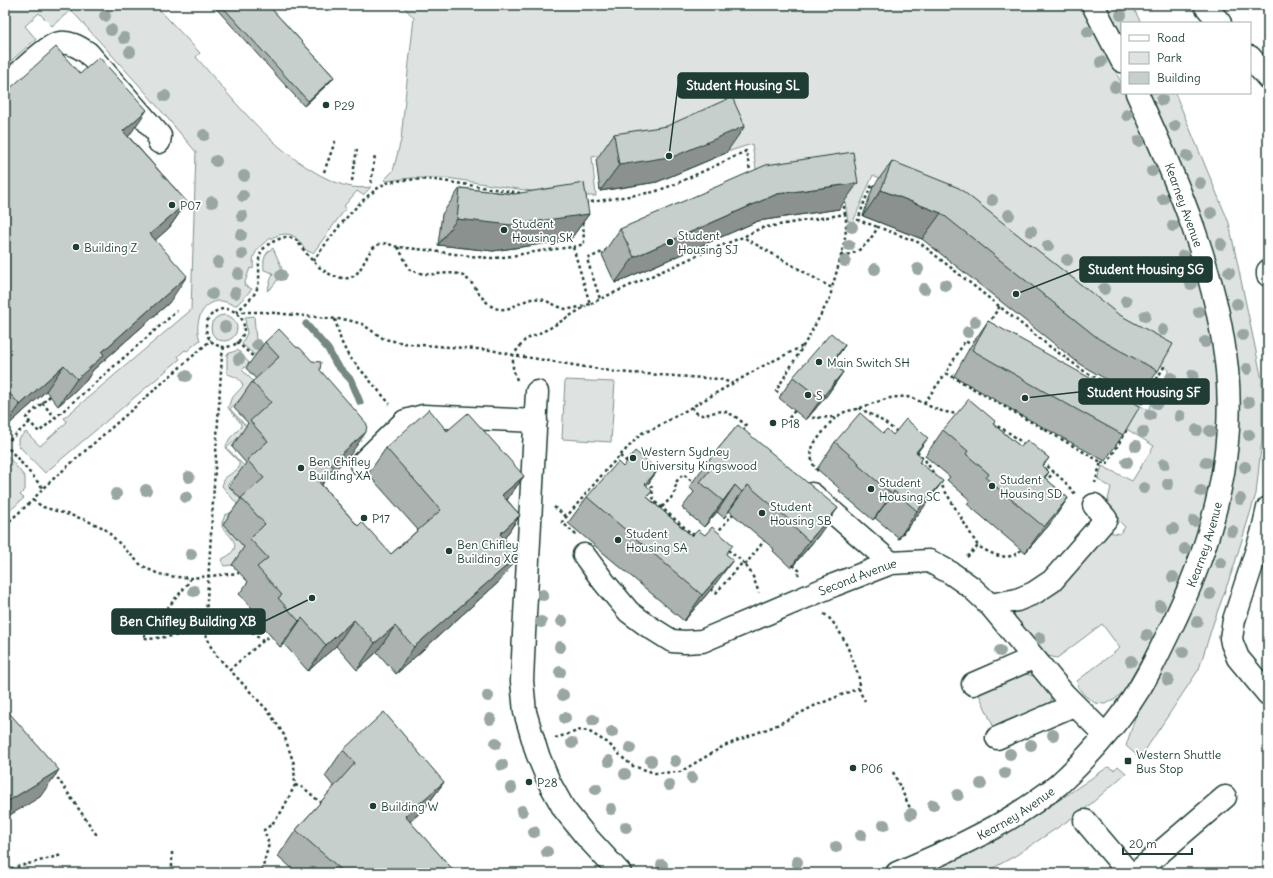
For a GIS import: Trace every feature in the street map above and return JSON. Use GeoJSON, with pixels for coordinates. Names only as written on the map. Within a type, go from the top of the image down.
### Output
{"type":"FeatureCollection","features":[{"type":"Feature","properties":{"kind":"street"},"geometry":{"type":"LineString","coordinates":[[1093,5],[1121,60]]}},
{"type":"Feature","properties":{"kind":"street"},"geometry":{"type":"LineString","coordinates":[[1205,5],[1219,22]]}},
{"type":"Feature","properties":{"kind":"street"},"geometry":{"type":"LineString","coordinates":[[5,86],[46,50],[56,44],[66,43],[78,46],[88,53],[160,136],[159,142]]}},
{"type":"Feature","properties":{"kind":"street"},"geometry":{"type":"LineString","coordinates":[[1251,58],[1268,78]]}},
{"type":"Feature","properties":{"kind":"street","name":"Kearney Avenue"},"geometry":{"type":"LineString","coordinates":[[897,873],[952,849],[1018,814],[1057,786],[1105,735],[1126,708],[1149,673],[1179,612],[1208,537],[1218,502],[1225,461],[1228,422],[1227,371],[1221,330],[1212,290],[1186,208],[1137,94]]}},
{"type":"Feature","properties":{"kind":"street"},"geometry":{"type":"LineString","coordinates":[[538,392],[522,681],[526,712],[537,753],[549,782],[564,809],[584,834],[620,873]]}},
{"type":"Feature","properties":{"kind":"street"},"geometry":{"type":"LineString","coordinates":[[360,464],[405,421],[423,416],[536,421]]}},
{"type":"Feature","properties":{"kind":"street"},"geometry":{"type":"LineString","coordinates":[[797,481],[900,562]]}},
{"type":"Feature","properties":{"kind":"street"},"geometry":{"type":"LineString","coordinates":[[990,605],[1017,600],[1034,593],[1052,581],[1106,519],[1094,505]]}},
{"type":"Feature","properties":{"kind":"street"},"geometry":{"type":"LineString","coordinates":[[1268,508],[1261,557],[1234,620],[1232,632],[1232,643],[1238,658],[1268,694]]}},
{"type":"Feature","properties":{"kind":"street","name":"Second Avenue"},"geometry":{"type":"LineString","coordinates":[[584,555],[629,612],[672,641],[684,642],[702,641],[796,602],[900,562],[929,561],[951,573],[966,594],[990,605],[1074,705],[1105,735]]}},
{"type":"Feature","properties":{"kind":"street"},"geometry":{"type":"LineString","coordinates":[[973,684],[1034,658]]}},
{"type":"Feature","properties":{"kind":"street"},"geometry":{"type":"LineString","coordinates":[[996,738],[1074,705]]}},
{"type":"Feature","properties":{"kind":"street"},"geometry":{"type":"LineString","coordinates":[[1136,873],[1225,797]]}},
{"type":"Feature","properties":{"kind":"street"},"geometry":{"type":"LineString","coordinates":[[1085,821],[1129,873]]}},
{"type":"Feature","properties":{"kind":"path"},"geometry":{"type":"LineString","coordinates":[[324,172],[336,139]]}},
{"type":"Feature","properties":{"kind":"path"},"geometry":{"type":"LineString","coordinates":[[352,181],[357,148]]}},
{"type":"Feature","properties":{"kind":"path"},"geometry":{"type":"LineString","coordinates":[[583,203],[654,192],[673,185],[746,151],[752,178]]}},
{"type":"Feature","properties":{"kind":"path"},"geometry":{"type":"LineString","coordinates":[[372,183],[375,155]]}},
{"type":"Feature","properties":{"kind":"path"},"geometry":{"type":"LineString","coordinates":[[313,261],[336,228],[352,210],[387,183],[417,179],[430,179],[525,194]]}},
{"type":"Feature","properties":{"kind":"path"},"geometry":{"type":"LineString","coordinates":[[879,188],[872,185],[858,220],[920,243],[1049,346],[1084,372],[1142,403],[1164,367],[1157,363]]}},
{"type":"Feature","properties":{"kind":"path"},"geometry":{"type":"LineString","coordinates":[[786,400],[776,391],[830,298],[846,230],[847,220],[842,193]]}},
{"type":"Feature","properties":{"kind":"path"},"geometry":{"type":"LineString","coordinates":[[538,392],[530,391],[518,381],[513,369],[513,355],[525,340],[550,328],[600,299],[761,228],[845,214]]}},
{"type":"Feature","properties":{"kind":"path"},"geometry":{"type":"LineString","coordinates":[[236,312],[256,292],[259,278],[258,261],[262,251],[268,245],[285,236],[294,238],[313,261],[329,273],[344,279],[354,276],[372,248],[379,244],[386,243],[398,247],[497,258],[573,247],[584,244],[583,217]]}},
{"type":"Feature","properties":{"kind":"path"},"geometry":{"type":"LineString","coordinates":[[841,255],[851,254],[863,248],[878,227]]}},
{"type":"Feature","properties":{"kind":"path"},"geometry":{"type":"LineString","coordinates":[[743,237],[832,288]]}},
{"type":"Feature","properties":{"kind":"path"},"geometry":{"type":"LineString","coordinates":[[398,247],[410,270],[428,274],[455,274],[462,276],[470,280],[486,303],[496,308],[504,309],[514,307],[532,299],[542,300],[567,309],[578,308],[590,304]]}},
{"type":"Feature","properties":{"kind":"path"},"geometry":{"type":"LineString","coordinates":[[573,247],[590,304]]}},
{"type":"Feature","properties":{"kind":"path"},"geometry":{"type":"LineString","coordinates":[[600,299],[587,259],[612,248]]}},
{"type":"Feature","properties":{"kind":"path"},"geometry":{"type":"LineString","coordinates":[[987,326],[1000,306]]}},
{"type":"Feature","properties":{"kind":"path"},"geometry":{"type":"LineString","coordinates":[[236,312],[241,318],[244,328],[243,333],[237,342],[232,345],[221,347],[207,335],[206,322],[209,316],[214,312],[226,309],[236,312],[272,313],[335,319],[362,324],[384,339],[409,344],[491,350],[513,355],[632,374],[719,379],[732,383]]}},
{"type":"Feature","properties":{"kind":"path"},"geometry":{"type":"LineString","coordinates":[[50,396],[26,418],[39,432],[177,311]]}},
{"type":"Feature","properties":{"kind":"path"},"geometry":{"type":"LineString","coordinates":[[335,319],[341,341],[348,355],[405,421]]}},
{"type":"Feature","properties":{"kind":"path"},"geometry":{"type":"LineString","coordinates":[[5,525],[33,500],[43,488],[211,340]]}},
{"type":"Feature","properties":{"kind":"path"},"geometry":{"type":"LineString","coordinates":[[924,403],[946,373],[965,341],[980,349]]}},
{"type":"Feature","properties":{"kind":"path"},"geometry":{"type":"LineString","coordinates":[[237,342],[256,359]]}},
{"type":"Feature","properties":{"kind":"path"},"geometry":{"type":"LineString","coordinates":[[584,555],[582,539],[562,522],[642,433],[653,429],[732,383],[803,346]]}},
{"type":"Feature","properties":{"kind":"path"},"geometry":{"type":"LineString","coordinates":[[224,347],[222,355],[205,632],[211,647],[217,656],[269,712],[284,735],[294,764],[294,785],[282,811],[272,824],[264,830],[269,844],[262,870]]}},
{"type":"Feature","properties":{"kind":"path"},"geometry":{"type":"LineString","coordinates":[[946,373],[1101,462],[1107,464],[1126,431],[1119,427]]}},
{"type":"Feature","properties":{"kind":"path"},"geometry":{"type":"LineString","coordinates":[[821,474],[815,469],[811,456],[811,450],[814,443],[836,417],[843,412],[874,402],[897,397],[907,397],[945,412],[964,414]]}},
{"type":"Feature","properties":{"kind":"path"},"geometry":{"type":"LineString","coordinates":[[42,403],[55,418]]}},
{"type":"Feature","properties":{"kind":"path"},"geometry":{"type":"LineString","coordinates":[[791,404],[796,409],[812,418],[836,417]]}},
{"type":"Feature","properties":{"kind":"path"},"geometry":{"type":"LineString","coordinates":[[692,407],[694,412],[702,416],[715,412],[727,412],[747,426],[740,433]]}},
{"type":"Feature","properties":{"kind":"path"},"geometry":{"type":"LineString","coordinates":[[859,408],[878,418],[900,434]]}},
{"type":"Feature","properties":{"kind":"path"},"geometry":{"type":"LineString","coordinates":[[789,418],[796,409]]}},
{"type":"Feature","properties":{"kind":"path"},"geometry":{"type":"LineString","coordinates":[[30,422],[5,444],[43,488]]}},
{"type":"Feature","properties":{"kind":"path"},"geometry":{"type":"LineString","coordinates":[[989,423],[1003,428],[1014,435],[1028,448]]}},
{"type":"Feature","properties":{"kind":"path"},"geometry":{"type":"LineString","coordinates":[[887,432],[891,427]]}},
{"type":"Feature","properties":{"kind":"path"},"geometry":{"type":"LineString","coordinates":[[999,434],[1003,428]]}},
{"type":"Feature","properties":{"kind":"path"},"geometry":{"type":"LineString","coordinates":[[1018,448],[1022,443]]}},
{"type":"Feature","properties":{"kind":"path"},"geometry":{"type":"LineString","coordinates":[[917,450],[925,460],[978,546],[986,551],[1003,557],[1018,554],[1022,550]]}},
{"type":"Feature","properties":{"kind":"path"},"geometry":{"type":"LineString","coordinates":[[620,456],[634,467]]}},
{"type":"Feature","properties":{"kind":"path"},"geometry":{"type":"LineString","coordinates":[[1040,458],[1084,504],[1094,505],[1094,483],[1101,462]]}},
{"type":"Feature","properties":{"kind":"path"},"geometry":{"type":"LineString","coordinates":[[922,463],[925,460]]}},
{"type":"Feature","properties":{"kind":"path"},"geometry":{"type":"LineString","coordinates":[[1043,484],[1054,472]]}},
{"type":"Feature","properties":{"kind":"path"},"geometry":{"type":"LineString","coordinates":[[662,507],[671,498],[675,491],[676,482],[683,474],[693,482]]}},
{"type":"Feature","properties":{"kind":"path"},"geometry":{"type":"LineString","coordinates":[[646,476],[651,484],[654,501],[692,534],[699,535]]}},
{"type":"Feature","properties":{"kind":"path"},"geometry":{"type":"LineString","coordinates":[[594,485],[598,490]]}},
{"type":"Feature","properties":{"kind":"path"},"geometry":{"type":"LineString","coordinates":[[33,500],[43,507],[77,517],[104,528],[138,561],[150,570],[159,574],[191,578],[239,573]]}},
{"type":"Feature","properties":{"kind":"path"},"geometry":{"type":"LineString","coordinates":[[650,506],[654,501]]}},
{"type":"Feature","properties":{"kind":"path"},"geometry":{"type":"LineString","coordinates":[[715,535],[733,514]]}},
{"type":"Feature","properties":{"kind":"path"},"geometry":{"type":"LineString","coordinates":[[898,539],[918,514]]}},
{"type":"Feature","properties":{"kind":"path"},"geometry":{"type":"LineString","coordinates":[[687,539],[692,534]]}},
{"type":"Feature","properties":{"kind":"path"},"geometry":{"type":"LineString","coordinates":[[892,534],[905,548],[900,562]]}},
{"type":"Feature","properties":{"kind":"path"},"geometry":{"type":"LineString","coordinates":[[711,589],[716,593],[764,541]]}},
{"type":"Feature","properties":{"kind":"path"},"geometry":{"type":"LineString","coordinates":[[951,573],[978,546]]}},
{"type":"Feature","properties":{"kind":"path"},"geometry":{"type":"LineString","coordinates":[[724,547],[744,563],[752,574],[766,614]]}},
{"type":"Feature","properties":{"kind":"path"},"geometry":{"type":"LineString","coordinates":[[191,578],[143,637],[149,639],[205,632],[250,631],[263,641]]}},
{"type":"Feature","properties":{"kind":"path"},"geometry":{"type":"LineString","coordinates":[[796,602],[813,608],[828,617],[838,629],[859,677],[859,688],[865,701]]}},
{"type":"Feature","properties":{"kind":"path"},"geometry":{"type":"LineString","coordinates":[[229,670],[270,635]]}},
{"type":"Feature","properties":{"kind":"path"},"geometry":{"type":"LineString","coordinates":[[534,744],[581,730],[588,731],[608,742],[633,766],[655,773],[680,772],[724,746],[775,726],[814,706],[859,688]]}},
{"type":"Feature","properties":{"kind":"path"},"geometry":{"type":"LineString","coordinates":[[53,771],[96,834],[94,837]]}},
{"type":"Feature","properties":{"kind":"path"},"geometry":{"type":"LineString","coordinates":[[893,772],[910,808]]}},
{"type":"Feature","properties":{"kind":"path"},"geometry":{"type":"LineString","coordinates":[[294,785],[304,788],[323,805]]}},
{"type":"Feature","properties":{"kind":"path"},"geometry":{"type":"LineString","coordinates":[[172,849],[172,873]]}},
{"type":"Feature","properties":{"kind":"path"},"geometry":{"type":"LineString","coordinates":[[5,870],[62,855]]}},
{"type":"Feature","properties":{"kind":"green space"},"geometry":{"type":"Polygon","coordinates":[[[5,5],[155,5],[200,53],[196,57],[236,104],[280,147],[296,160],[329,180],[350,187],[371,187],[363,195],[357,191],[344,206],[346,208],[313,253],[306,250],[295,237],[284,234],[272,238],[262,245],[254,256],[253,269],[250,268],[244,285],[252,289],[237,305],[218,301],[207,306],[198,322],[198,334],[200,340],[187,351],[185,350],[178,356],[180,359],[45,473],[18,445],[18,439],[26,432],[40,446],[67,422],[64,418],[191,310],[196,152],[147,94],[71,10],[52,26],[39,13],[25,26],[36,39],[5,66],[5,5]]]}},
{"type":"Feature","properties":{"kind":"green space"},"geometry":{"type":"Polygon","coordinates":[[[402,5],[1082,5],[1121,82],[1121,94],[1126,94],[1169,190],[1194,260],[1210,324],[1218,389],[1215,459],[1205,512],[1187,565],[1162,623],[1124,691],[1114,700],[1105,704],[1095,703],[1084,695],[1078,687],[1077,681],[1120,648],[1102,624],[1057,658],[1048,656],[1015,617],[1014,612],[1108,532],[1120,534],[1125,527],[1106,508],[1111,487],[1098,480],[1102,466],[1132,481],[1154,446],[1083,402],[1093,380],[1148,410],[1169,370],[1105,334],[955,215],[873,175],[853,222],[848,221],[840,170],[758,181],[752,144],[730,151],[719,123],[650,149],[592,157],[596,196],[563,196],[447,178],[412,178],[386,181],[384,180],[393,171],[401,140],[414,18],[402,5]]]}},
{"type":"Feature","properties":{"kind":"green space"},"geometry":{"type":"Polygon","coordinates":[[[1104,5],[1132,5],[1140,22],[1121,22],[1121,39],[1104,5]]]}},
{"type":"Feature","properties":{"kind":"green space"},"geometry":{"type":"Polygon","coordinates":[[[1147,94],[1175,94],[1229,223],[1262,380],[1262,439],[1256,494],[1234,566],[1213,624],[1199,669],[1140,758],[1126,746],[1135,718],[1186,623],[1212,558],[1237,377],[1147,94]]]}},
{"type":"Feature","properties":{"kind":"green space"},"geometry":{"type":"Polygon","coordinates":[[[273,248],[281,266],[282,274],[267,291],[273,273],[264,270],[264,260],[268,252],[273,248]]]}},
{"type":"Feature","properties":{"kind":"green space"},"geometry":{"type":"Polygon","coordinates":[[[224,315],[233,319],[237,328],[233,337],[224,341],[215,337],[211,328],[215,319],[224,315]]]}},
{"type":"Feature","properties":{"kind":"green space"},"geometry":{"type":"Polygon","coordinates":[[[254,316],[256,340],[262,347],[256,356],[242,344],[247,333],[245,317],[254,316]]]}},
{"type":"Feature","properties":{"kind":"green space"},"geometry":{"type":"Polygon","coordinates":[[[238,350],[249,363],[242,370],[256,384],[230,409],[248,428],[227,448],[245,467],[227,485],[245,504],[247,550],[232,565],[224,566],[221,560],[233,551],[235,543],[231,536],[222,527],[222,523],[225,515],[233,511],[237,504],[222,486],[225,478],[239,468],[239,462],[227,450],[226,446],[230,438],[241,427],[240,422],[228,408],[231,399],[243,386],[239,379],[227,374],[227,354],[238,350]]]}},
{"type":"Feature","properties":{"kind":"green space"},"geometry":{"type":"Polygon","coordinates":[[[565,380],[615,382],[611,442],[562,439],[565,380]]]}},
{"type":"Feature","properties":{"kind":"green space"},"geometry":{"type":"Polygon","coordinates":[[[5,453],[25,477],[25,490],[20,495],[24,498],[5,515],[5,478],[8,469],[5,460],[5,453]]]}},
{"type":"Feature","properties":{"kind":"green space"},"geometry":{"type":"Polygon","coordinates":[[[1022,674],[1035,677],[1049,693],[1051,701],[1049,704],[994,728],[978,692],[1022,674]]]}},
{"type":"Feature","properties":{"kind":"green space"},"geometry":{"type":"Polygon","coordinates":[[[1118,766],[1126,773],[1084,810],[1015,856],[984,873],[924,873],[986,844],[1052,805],[1108,767],[1114,770],[1118,766]]]}},
{"type":"Feature","properties":{"kind":"building"},"geometry":{"type":"Polygon","coordinates":[[[221,5],[268,5],[334,77],[308,101],[221,5]]]}},
{"type":"Feature","properties":{"kind":"building","name":"Building Z"},"geometry":{"type":"Polygon","coordinates":[[[56,47],[80,74],[99,57],[147,110],[123,131],[187,202],[150,234],[187,276],[102,352],[104,355],[77,379],[64,365],[20,405],[5,388],[5,93],[56,47]]]}},
{"type":"Feature","properties":{"kind":"building"},"geometry":{"type":"Polygon","coordinates":[[[732,97],[745,126],[675,156],[619,165],[614,134],[667,126],[732,97]]]}},
{"type":"Feature","properties":{"kind":"building"},"geometry":{"type":"Polygon","coordinates":[[[853,152],[858,183],[777,194],[634,257],[620,229],[766,165],[853,152]]]}},
{"type":"Feature","properties":{"kind":"building"},"geometry":{"type":"Polygon","coordinates":[[[892,161],[959,188],[1118,314],[1173,344],[1158,371],[1099,339],[941,213],[881,190],[892,161]]]}},
{"type":"Feature","properties":{"kind":"building"},"geometry":{"type":"Polygon","coordinates":[[[584,183],[589,214],[511,225],[457,219],[460,188],[514,194],[584,183]]]}},
{"type":"Feature","properties":{"kind":"building"},"geometry":{"type":"Polygon","coordinates":[[[988,321],[1140,406],[1123,435],[972,350],[988,321]]]}},
{"type":"Feature","properties":{"kind":"building"},"geometry":{"type":"Polygon","coordinates":[[[279,329],[312,361],[321,362],[320,370],[367,424],[366,432],[330,464],[334,468],[318,481],[358,526],[362,522],[391,554],[441,510],[386,448],[429,409],[447,431],[468,413],[524,476],[502,495],[520,515],[500,534],[519,555],[414,647],[395,626],[375,643],[354,620],[326,645],[302,618],[299,621],[278,598],[282,595],[257,567],[268,558],[250,539],[265,524],[241,498],[264,478],[247,460],[268,441],[250,421],[271,402],[252,382],[279,357],[265,342],[279,329]]]}},
{"type":"Feature","properties":{"kind":"building"},"geometry":{"type":"Polygon","coordinates":[[[831,333],[845,345],[831,363],[843,372],[821,399],[793,377],[831,333]]]}},
{"type":"Feature","properties":{"kind":"building"},"geometry":{"type":"Polygon","coordinates":[[[969,399],[995,421],[993,424],[1021,447],[1027,440],[1049,458],[1042,466],[1049,472],[1044,477],[1068,498],[1044,527],[986,478],[989,474],[966,454],[968,451],[943,430],[969,399]]]}},
{"type":"Feature","properties":{"kind":"building"},"geometry":{"type":"Polygon","coordinates":[[[860,413],[883,433],[887,429],[893,435],[906,419],[928,438],[916,452],[923,458],[919,462],[943,481],[917,511],[894,491],[892,494],[858,465],[859,463],[835,442],[860,413]]]}},
{"type":"Feature","properties":{"kind":"building"},"geometry":{"type":"Polygon","coordinates":[[[738,425],[838,508],[809,541],[791,525],[793,523],[748,485],[742,492],[735,485],[723,501],[700,482],[713,466],[708,461],[738,425]]]}},
{"type":"Feature","properties":{"kind":"building"},"geometry":{"type":"Polygon","coordinates":[[[635,451],[658,470],[645,484],[652,491],[647,497],[692,536],[698,530],[705,535],[712,527],[733,545],[726,554],[733,560],[702,595],[587,497],[618,462],[623,467],[635,451]]]}},
{"type":"Feature","properties":{"kind":"building"},"geometry":{"type":"Polygon","coordinates":[[[5,708],[59,770],[5,803],[5,708]]]}},
{"type":"Feature","properties":{"kind":"building","name":"Building W"},"geometry":{"type":"Polygon","coordinates":[[[384,712],[444,782],[405,816],[456,873],[345,873],[296,830],[355,763],[343,750],[384,712]]]}},
{"type":"Feature","properties":{"kind":"waterway"},"geometry":{"type":"LineString","coordinates":[[306,324],[328,349],[336,364],[351,380],[360,402]]}},
{"type":"Feature","properties":{"kind":"place","name":"P29"},"geometry":{"type":"Point","coordinates":[326,105]}},
{"type":"Feature","properties":{"kind":"place","name":"Student Housing SL"},"geometry":{"type":"Point","coordinates":[669,156]}},
{"type":"Feature","properties":{"kind":"place","name":"P07"},"geometry":{"type":"Point","coordinates":[172,205]}},
{"type":"Feature","properties":{"kind":"place","name":"Student Housing SK"},"geometry":{"type":"Point","coordinates":[504,230]}},
{"type":"Feature","properties":{"kind":"place","name":"Student Housing SJ"},"geometry":{"type":"Point","coordinates":[670,242]}},
{"type":"Feature","properties":{"kind":"place","name":"Building Z"},"geometry":{"type":"Point","coordinates":[76,247]}},
{"type":"Feature","properties":{"kind":"place","name":"Student Housing SG"},"geometry":{"type":"Point","coordinates":[1016,294]}},
{"type":"Feature","properties":{"kind":"place","name":"Main Switch SH"},"geometry":{"type":"Point","coordinates":[819,362]}},
{"type":"Feature","properties":{"kind":"place","name":"S"},"geometry":{"type":"Point","coordinates":[808,395]}},
{"type":"Feature","properties":{"kind":"place","name":"Student Housing SF"},"geometry":{"type":"Point","coordinates":[1025,398]}},
{"type":"Feature","properties":{"kind":"place","name":"P18"},"geometry":{"type":"Point","coordinates":[773,423]}},
{"type":"Feature","properties":{"kind":"place","name":"Western Sydney University Kingswood"},"geometry":{"type":"Point","coordinates":[633,458]}},
{"type":"Feature","properties":{"kind":"place","name":"Ben Chifley Building XA"},"geometry":{"type":"Point","coordinates":[301,468]}},
{"type":"Feature","properties":{"kind":"place","name":"Student Housing SD"},"geometry":{"type":"Point","coordinates":[992,486]}},
{"type":"Feature","properties":{"kind":"place","name":"Student Housing SC"},"geometry":{"type":"Point","coordinates":[871,489]}},
{"type":"Feature","properties":{"kind":"place","name":"Student Housing SB"},"geometry":{"type":"Point","coordinates":[762,513]}},
{"type":"Feature","properties":{"kind":"place","name":"P17"},"geometry":{"type":"Point","coordinates":[364,518]}},
{"type":"Feature","properties":{"kind":"place","name":"Student Housing SA"},"geometry":{"type":"Point","coordinates":[618,540]}},
{"type":"Feature","properties":{"kind":"place","name":"Ben Chifley Building XC"},"geometry":{"type":"Point","coordinates":[449,551]}},
{"type":"Feature","properties":{"kind":"place","name":"Ben Chifley Building XB"},"geometry":{"type":"Point","coordinates":[312,598]}},
{"type":"Feature","properties":{"kind":"place","name":"Western Shuttle Bus Stop"},"geometry":{"type":"Point","coordinates":[1128,761]}},
{"type":"Feature","properties":{"kind":"place","name":"P06"},"geometry":{"type":"Point","coordinates":[853,768]}},
{"type":"Feature","properties":{"kind":"place","name":"P28"},"geometry":{"type":"Point","coordinates":[529,782]}},
{"type":"Feature","properties":{"kind":"place","name":"Building W"},"geometry":{"type":"Point","coordinates":[373,806]}}]}
